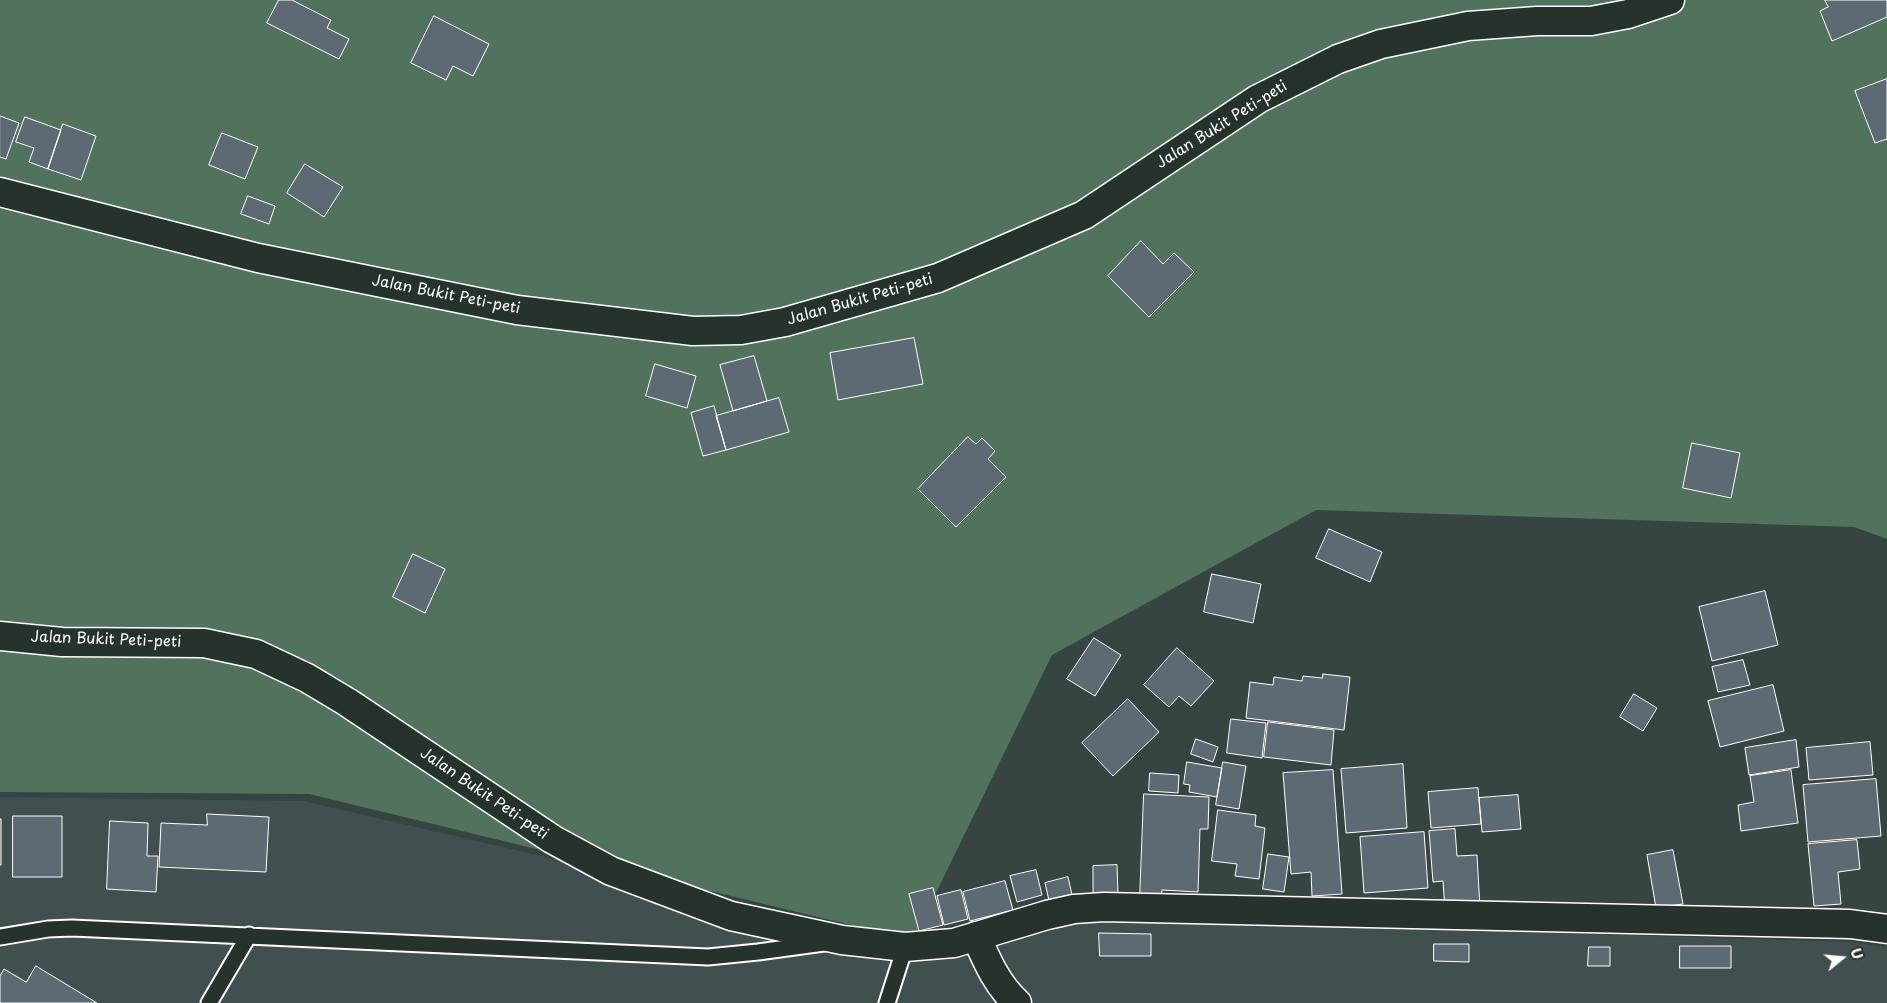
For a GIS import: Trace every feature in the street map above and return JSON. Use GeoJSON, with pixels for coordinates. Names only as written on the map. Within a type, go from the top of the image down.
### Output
{"type":"FeatureCollection","features":[{"type":"Feature","properties":{"kind":"street","name":"Jalan Bukit Peti-peti"},"geometry":{"type":"LineString","coordinates":[[0,192],[258,258],[517,310],[693,331],[740,330],[785,322],[938,278],[1084,215],[1258,99],[1338,59],[1381,44],[1468,26],[1537,21],[1591,21],[1628,14],[1670,0]]}},
{"type":"Feature","properties":{"kind":"street","name":"Jalan Bukit Peti-peti"},"geometry":{"type":"LineString","coordinates":[[0,636],[62,642],[204,643],[256,654],[307,678],[339,697],[552,839],[611,871],[731,916],[842,940],[905,947],[954,943],[1047,915],[1074,909],[1104,907],[1850,924],[1887,929]]}},
{"type":"Feature","properties":{"kind":"street"},"geometry":{"type":"LineString","coordinates":[[976,936],[990,968],[1008,994],[1017,1003]]}},
{"type":"Feature","properties":{"kind":"lane"},"geometry":{"type":"LineString","coordinates":[[0,937],[48,929],[72,928],[708,957],[842,940]]}},
{"type":"Feature","properties":{"kind":"lane"},"geometry":{"type":"LineString","coordinates":[[209,1003],[249,935]]}},
{"type":"Feature","properties":{"kind":"lane"},"geometry":{"type":"LineString","coordinates":[[887,1003],[905,947]]}},
{"type":"Feature","properties":{"kind":"shaded area"},"geometry":{"type":"Polygon","coordinates":[[[0,797],[303,801],[915,942],[1096,919],[1850,942],[1887,947],[1887,1003],[0,1003],[0,797]]]}},
{"type":"Feature","properties":{"kind":"green space"},"geometry":{"type":"Polygon","coordinates":[[[0,0],[1887,0],[1887,539],[1854,527],[1316,510],[1052,655],[913,940],[309,794],[0,792],[0,0]]]}},
{"type":"Feature","properties":{"kind":"building"},"geometry":{"type":"Polygon","coordinates":[[[279,0],[292,0],[331,20],[327,28],[349,39],[339,59],[267,23],[279,0]]]}},
{"type":"Feature","properties":{"kind":"building"},"geometry":{"type":"Polygon","coordinates":[[[1825,0],[1887,0],[1887,17],[1832,41],[1820,11],[1828,7],[1825,0]]]}},
{"type":"Feature","properties":{"kind":"building"},"geometry":{"type":"Polygon","coordinates":[[[434,16],[489,44],[473,76],[453,66],[446,80],[411,63],[434,16]]]}},
{"type":"Feature","properties":{"kind":"building"},"geometry":{"type":"Polygon","coordinates":[[[1887,79],[1887,139],[1875,143],[1855,91],[1887,79]]]}},
{"type":"Feature","properties":{"kind":"building"},"geometry":{"type":"Polygon","coordinates":[[[0,116],[19,123],[6,159],[0,157],[0,116]]]}},
{"type":"Feature","properties":{"kind":"building"},"geometry":{"type":"Polygon","coordinates":[[[25,117],[61,130],[48,169],[29,162],[34,148],[16,142],[25,117]]]}},
{"type":"Feature","properties":{"kind":"building"},"geometry":{"type":"Polygon","coordinates":[[[63,124],[96,136],[81,180],[48,169],[63,124]]]}},
{"type":"Feature","properties":{"kind":"building"},"geometry":{"type":"Polygon","coordinates":[[[222,133],[258,147],[245,179],[209,165],[222,133]]]}},
{"type":"Feature","properties":{"kind":"building"},"geometry":{"type":"Polygon","coordinates":[[[305,164],[343,187],[324,217],[287,193],[305,164]]]}},
{"type":"Feature","properties":{"kind":"building"},"geometry":{"type":"Polygon","coordinates":[[[248,196],[275,206],[269,224],[241,214],[248,196]]]}},
{"type":"Feature","properties":{"kind":"building"},"geometry":{"type":"Polygon","coordinates":[[[1141,241],[1163,264],[1174,253],[1194,272],[1149,317],[1108,276],[1141,241]]]}},
{"type":"Feature","properties":{"kind":"building"},"geometry":{"type":"Polygon","coordinates":[[[914,338],[923,384],[838,400],[830,353],[914,338]]]}},
{"type":"Feature","properties":{"kind":"building"},"geometry":{"type":"Polygon","coordinates":[[[754,356],[767,401],[733,411],[720,365],[754,356]]]}},
{"type":"Feature","properties":{"kind":"building"},"geometry":{"type":"Polygon","coordinates":[[[655,364],[696,376],[687,408],[646,396],[655,364]]]}},
{"type":"Feature","properties":{"kind":"building"},"geometry":{"type":"Polygon","coordinates":[[[779,398],[789,432],[726,450],[716,416],[779,398]]]}},
{"type":"Feature","properties":{"kind":"building"},"geometry":{"type":"Polygon","coordinates":[[[714,406],[726,450],[703,456],[691,413],[714,406]]]}},
{"type":"Feature","properties":{"kind":"building"},"geometry":{"type":"Polygon","coordinates":[[[968,437],[976,444],[982,438],[995,451],[988,459],[1006,477],[956,527],[918,489],[968,437]]]}},
{"type":"Feature","properties":{"kind":"building"},"geometry":{"type":"Polygon","coordinates":[[[1692,443],[1740,453],[1731,498],[1683,488],[1692,443]]]}},
{"type":"Feature","properties":{"kind":"building"},"geometry":{"type":"Polygon","coordinates":[[[1329,529],[1382,552],[1370,582],[1316,558],[1329,529]]]}},
{"type":"Feature","properties":{"kind":"building"},"geometry":{"type":"Polygon","coordinates":[[[413,554],[445,569],[425,613],[393,597],[413,554]]]}},
{"type":"Feature","properties":{"kind":"building"},"geometry":{"type":"Polygon","coordinates":[[[1212,574],[1261,584],[1253,623],[1204,612],[1212,574]]]}},
{"type":"Feature","properties":{"kind":"building"},"geometry":{"type":"Polygon","coordinates":[[[1765,591],[1778,645],[1712,661],[1699,607],[1765,591]]]}},
{"type":"Feature","properties":{"kind":"building"},"geometry":{"type":"Polygon","coordinates":[[[1094,638],[1121,655],[1095,696],[1067,679],[1094,638]]]}},
{"type":"Feature","properties":{"kind":"building"},"geometry":{"type":"Polygon","coordinates":[[[1177,648],[1214,681],[1191,706],[1179,696],[1169,707],[1144,685],[1177,648]]]}},
{"type":"Feature","properties":{"kind":"building"},"geometry":{"type":"Polygon","coordinates":[[[1743,660],[1750,685],[1718,692],[1712,667],[1743,660]]]}},
{"type":"Feature","properties":{"kind":"building"},"geometry":{"type":"Polygon","coordinates":[[[1323,674],[1350,677],[1344,730],[1246,718],[1250,682],[1273,685],[1274,677],[1302,681],[1303,676],[1322,678],[1323,674]]]}},
{"type":"Feature","properties":{"kind":"building"},"geometry":{"type":"Polygon","coordinates":[[[1773,685],[1784,731],[1720,747],[1708,701],[1773,685]]]}},
{"type":"Feature","properties":{"kind":"building"},"geometry":{"type":"Polygon","coordinates":[[[1634,694],[1657,708],[1643,731],[1620,717],[1634,694]]]}},
{"type":"Feature","properties":{"kind":"building"},"geometry":{"type":"Polygon","coordinates":[[[1128,699],[1159,732],[1113,776],[1082,743],[1128,699]]]}},
{"type":"Feature","properties":{"kind":"building"},"geometry":{"type":"Polygon","coordinates":[[[1231,719],[1266,723],[1262,758],[1227,753],[1231,719]]]}},
{"type":"Feature","properties":{"kind":"building"},"geometry":{"type":"Polygon","coordinates":[[[1268,722],[1334,730],[1331,765],[1264,757],[1268,722]]]}},
{"type":"Feature","properties":{"kind":"building"},"geometry":{"type":"Polygon","coordinates":[[[1196,739],[1218,747],[1213,762],[1191,754],[1196,739]]]}},
{"type":"Feature","properties":{"kind":"building"},"geometry":{"type":"Polygon","coordinates":[[[1796,740],[1799,767],[1749,775],[1745,748],[1796,740]]]}},
{"type":"Feature","properties":{"kind":"building"},"geometry":{"type":"Polygon","coordinates":[[[1870,742],[1873,775],[1809,780],[1806,748],[1870,742]]]}},
{"type":"Feature","properties":{"kind":"building"},"geometry":{"type":"Polygon","coordinates":[[[1187,762],[1222,768],[1217,797],[1189,792],[1190,785],[1184,784],[1187,762]]]}},
{"type":"Feature","properties":{"kind":"building"},"geometry":{"type":"Polygon","coordinates":[[[1223,762],[1246,766],[1239,809],[1216,805],[1223,762]]]}},
{"type":"Feature","properties":{"kind":"building"},"geometry":{"type":"Polygon","coordinates":[[[1403,764],[1407,828],[1346,833],[1341,769],[1403,764]]]}},
{"type":"Feature","properties":{"kind":"building"},"geometry":{"type":"Polygon","coordinates":[[[1333,770],[1342,894],[1312,896],[1311,872],[1291,874],[1283,773],[1333,770]]]}},
{"type":"Feature","properties":{"kind":"building"},"geometry":{"type":"Polygon","coordinates":[[[1791,770],[1798,823],[1741,831],[1738,805],[1754,802],[1750,776],[1791,770]]]}},
{"type":"Feature","properties":{"kind":"building"},"geometry":{"type":"Polygon","coordinates":[[[1150,773],[1179,775],[1178,793],[1149,791],[1150,773]]]}},
{"type":"Feature","properties":{"kind":"building"},"geometry":{"type":"Polygon","coordinates":[[[1876,779],[1881,836],[1808,842],[1803,785],[1876,779]]]}},
{"type":"Feature","properties":{"kind":"building"},"geometry":{"type":"Polygon","coordinates":[[[1478,788],[1481,824],[1431,828],[1428,792],[1478,788]]]}},
{"type":"Feature","properties":{"kind":"building"},"geometry":{"type":"Polygon","coordinates":[[[1144,794],[1209,797],[1208,829],[1200,829],[1198,892],[1162,890],[1161,900],[1140,899],[1144,794]]]}},
{"type":"Feature","properties":{"kind":"building"},"geometry":{"type":"Polygon","coordinates":[[[1518,795],[1521,829],[1482,832],[1479,798],[1518,795]]]}},
{"type":"Feature","properties":{"kind":"building"},"geometry":{"type":"Polygon","coordinates":[[[1218,810],[1256,815],[1255,826],[1265,828],[1259,879],[1235,876],[1237,864],[1212,861],[1218,810]]]}},
{"type":"Feature","properties":{"kind":"building"},"geometry":{"type":"Polygon","coordinates":[[[207,814],[269,817],[266,872],[159,867],[161,823],[207,825],[207,814]]]}},
{"type":"Feature","properties":{"kind":"building"},"geometry":{"type":"Polygon","coordinates":[[[13,816],[62,816],[62,877],[13,877],[13,816]]]}},
{"type":"Feature","properties":{"kind":"building"},"geometry":{"type":"Polygon","coordinates":[[[1,819],[1,865],[0,865],[1,819]]]}},
{"type":"Feature","properties":{"kind":"building"},"geometry":{"type":"Polygon","coordinates":[[[110,821],[148,823],[147,856],[158,856],[156,892],[107,889],[110,821]]]}},
{"type":"Feature","properties":{"kind":"building"},"geometry":{"type":"Polygon","coordinates":[[[1455,829],[1457,856],[1477,855],[1480,908],[1445,911],[1443,881],[1433,882],[1429,831],[1455,829]]]}},
{"type":"Feature","properties":{"kind":"building"},"geometry":{"type":"Polygon","coordinates":[[[1424,832],[1428,888],[1364,893],[1360,837],[1424,832]]]}},
{"type":"Feature","properties":{"kind":"building"},"geometry":{"type":"Polygon","coordinates":[[[1857,840],[1860,869],[1838,872],[1841,904],[1814,906],[1808,844],[1857,840]]]}},
{"type":"Feature","properties":{"kind":"building"},"geometry":{"type":"Polygon","coordinates":[[[1673,850],[1683,904],[1656,908],[1647,855],[1673,850]]]}},
{"type":"Feature","properties":{"kind":"building"},"geometry":{"type":"Polygon","coordinates":[[[1268,854],[1289,857],[1284,892],[1263,889],[1268,854]]]}},
{"type":"Feature","properties":{"kind":"building"},"geometry":{"type":"Polygon","coordinates":[[[1117,865],[1118,894],[1093,894],[1093,866],[1117,865]]]}},
{"type":"Feature","properties":{"kind":"building"},"geometry":{"type":"Polygon","coordinates":[[[1036,870],[1042,895],[1017,902],[1010,876],[1036,870]]]}},
{"type":"Feature","properties":{"kind":"building"},"geometry":{"type":"Polygon","coordinates":[[[1068,877],[1073,899],[1050,905],[1045,883],[1068,877]]]}},
{"type":"Feature","properties":{"kind":"building"},"geometry":{"type":"Polygon","coordinates":[[[1005,881],[1013,910],[970,921],[963,892],[1005,881]]]}},
{"type":"Feature","properties":{"kind":"building"},"geometry":{"type":"Polygon","coordinates":[[[933,888],[943,925],[919,931],[909,894],[933,888]]]}},
{"type":"Feature","properties":{"kind":"building"},"geometry":{"type":"Polygon","coordinates":[[[961,890],[968,919],[944,925],[937,896],[961,890]]]}},
{"type":"Feature","properties":{"kind":"building"},"geometry":{"type":"Polygon","coordinates":[[[1099,933],[1151,934],[1151,956],[1100,956],[1099,933]]]}},
{"type":"Feature","properties":{"kind":"building"},"geometry":{"type":"Polygon","coordinates":[[[1434,944],[1469,944],[1469,962],[1434,961],[1434,944]]]}},
{"type":"Feature","properties":{"kind":"building"},"geometry":{"type":"Polygon","coordinates":[[[1680,946],[1731,946],[1731,968],[1680,968],[1680,946]]]}},
{"type":"Feature","properties":{"kind":"building"},"geometry":{"type":"Polygon","coordinates":[[[1589,947],[1610,947],[1610,966],[1588,966],[1589,947]]]}},
{"type":"Feature","properties":{"kind":"building"},"geometry":{"type":"Polygon","coordinates":[[[36,966],[97,1003],[0,1003],[0,976],[4,969],[26,982],[36,966]]]}}]}
